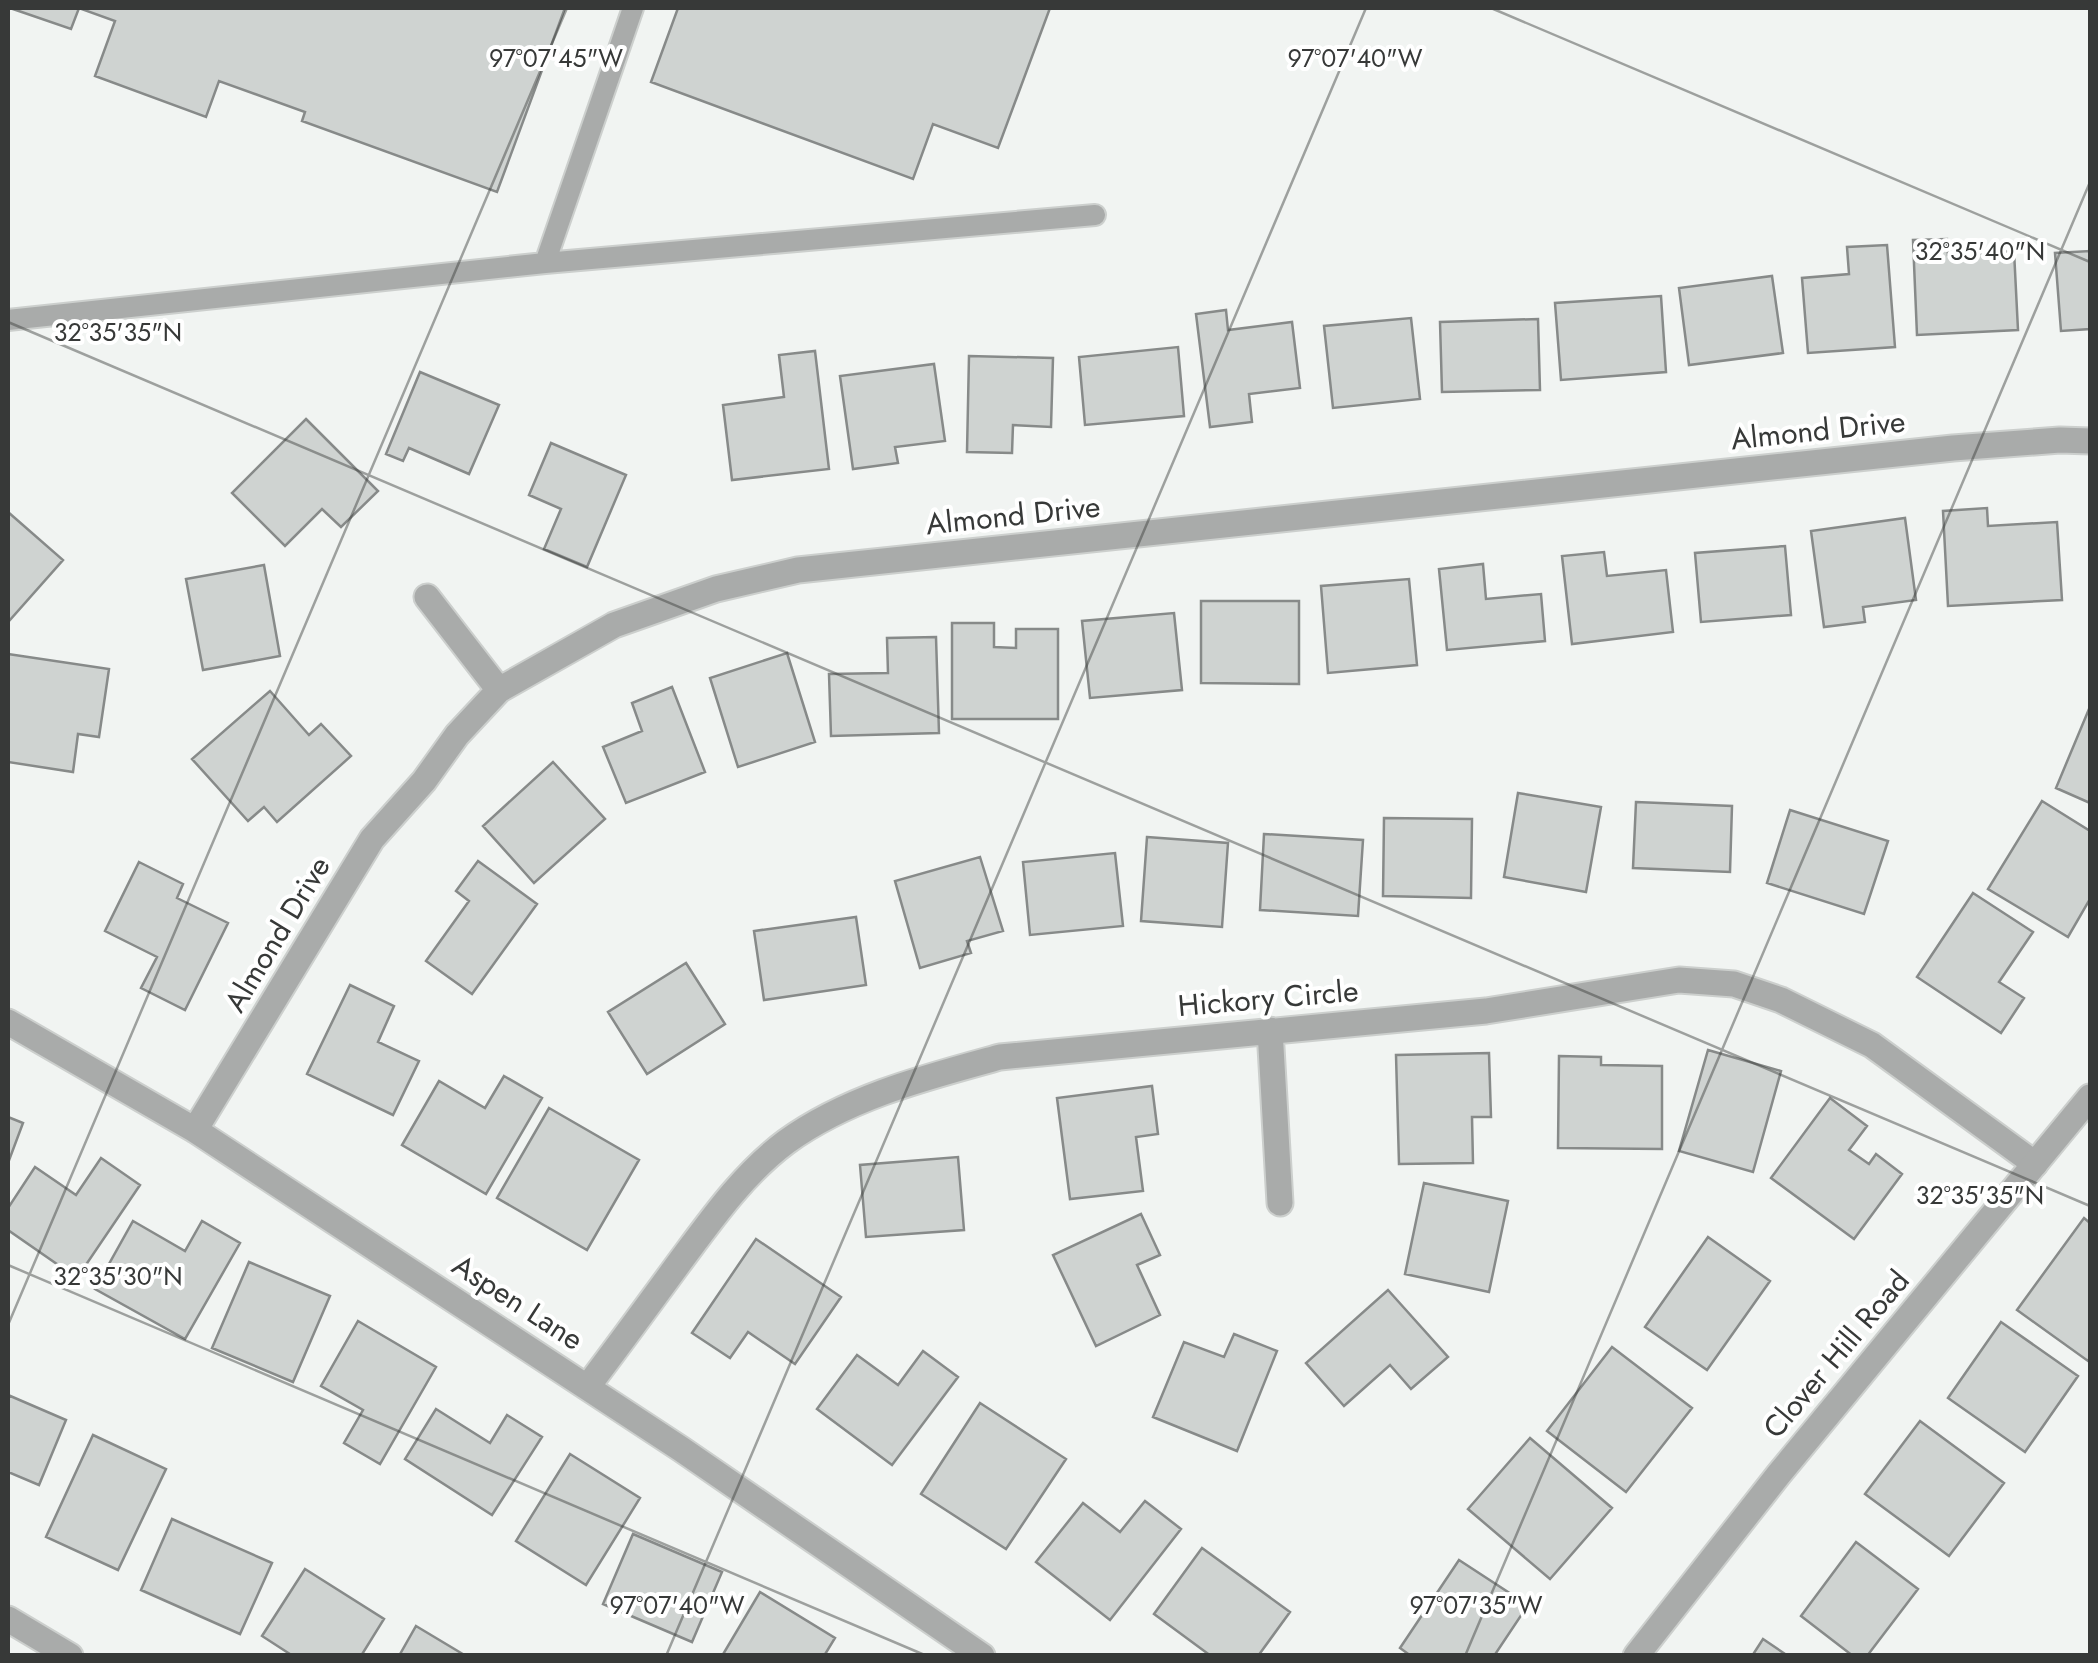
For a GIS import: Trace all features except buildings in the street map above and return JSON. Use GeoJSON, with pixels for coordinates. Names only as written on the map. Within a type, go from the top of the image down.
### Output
{"type":"FeatureCollection","features":[{"type":"Feature","properties":{"kind":"street","name":"Almond Drive"},"geometry":{"type":"LineString","coordinates":[[196,1130],[372,839],[424,781],[457,735],[499,690],[614,626],[716,589],[798,570],[1954,448],[2090,441]]}},
{"type":"Feature","properties":{"kind":"street"},"geometry":{"type":"LineString","coordinates":[[427,597],[499,690]]}},
{"type":"Feature","properties":{"kind":"street","name":"Hickory Circle"},"geometry":{"type":"LineString","coordinates":[[588,1386],[709,1222],[751,1173],[787,1142],[838,1111],[924,1078],[1000,1057],[1486,1011],[1679,980],[1734,984],[1781,1000],[1872,1045],[2035,1164]]}},
{"type":"Feature","properties":{"kind":"street","name":"Aspen Lane"},"geometry":{"type":"LineString","coordinates":[[8,1022],[196,1130],[588,1386],[982,1656]]}},
{"type":"Feature","properties":{"kind":"street"},"geometry":{"type":"LineString","coordinates":[[1270,1030],[1280,1203]]}},
{"type":"Feature","properties":{"kind":"street","name":"Clover Hill Road"},"geometry":{"type":"LineString","coordinates":[[1636,1656],[1779,1474],[2090,1097]]}},
{"type":"Feature","properties":{"kind":"street"},"geometry":{"type":"LineString","coordinates":[[8,1619],[70,1656]]}},
{"type":"Feature","properties":{"kind":"lane"},"geometry":{"type":"LineString","coordinates":[[546,264],[634,8]]}},
{"type":"Feature","properties":{"kind":"lane"},"geometry":{"type":"LineString","coordinates":[[8,320],[546,264],[1095,215]]}}]}
